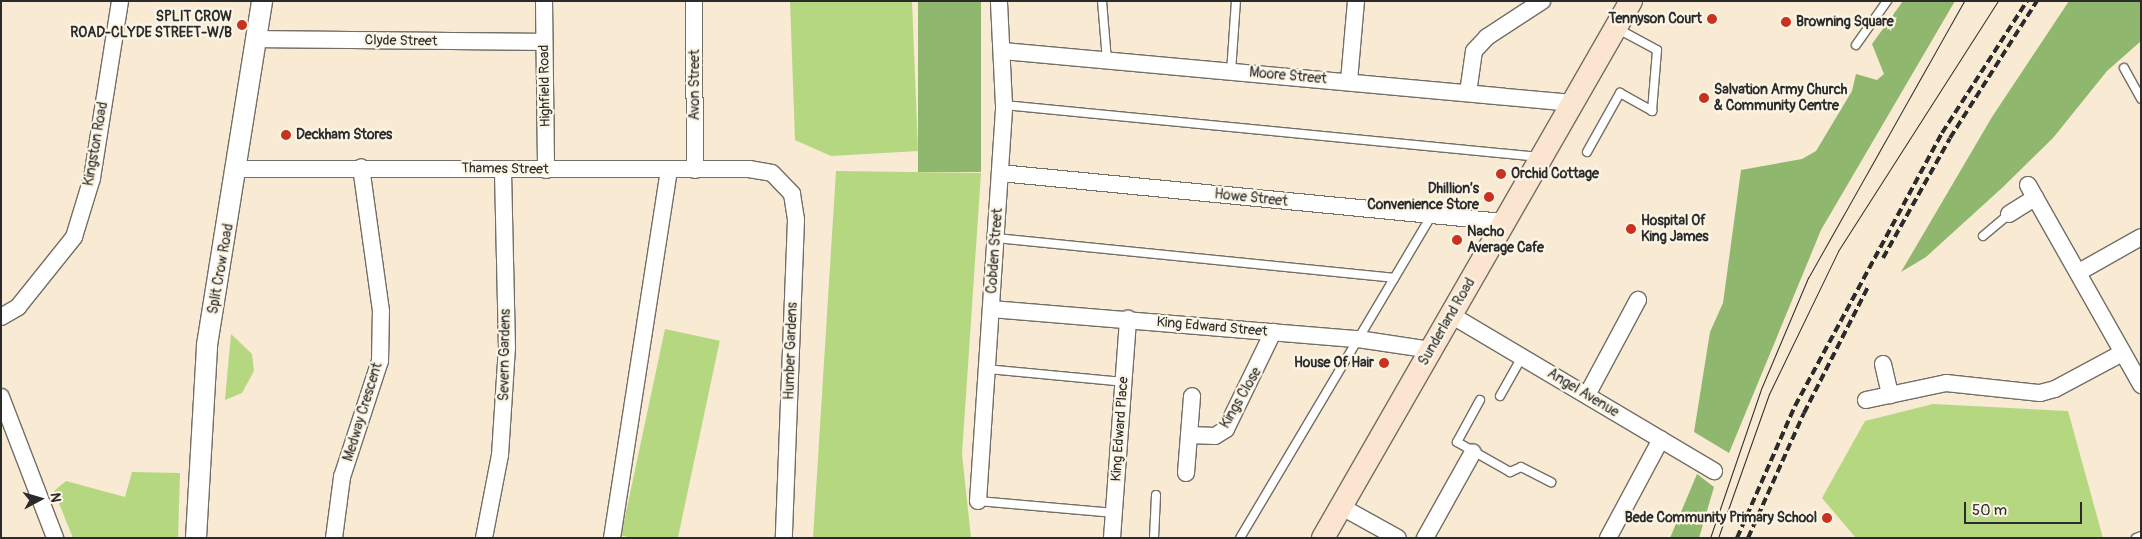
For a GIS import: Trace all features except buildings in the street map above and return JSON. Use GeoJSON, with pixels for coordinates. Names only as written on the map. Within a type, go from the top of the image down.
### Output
{"type":"FeatureCollection","features":[{"type":"Feature","properties":{"kind":"main road","name":"Sunderland Road"},"geometry":{"type":"LineString","coordinates":[[1323,538],[1631,1]]}},
{"type":"Feature","properties":{"kind":"street","name":"Kingston Road"},"geometry":{"type":"LineString","coordinates":[[1,318],[18,306],[74,237],[92,178],[120,1]]}},
{"type":"Feature","properties":{"kind":"street","name":"Split Crow Road"},"geometry":{"type":"LineString","coordinates":[[196,538],[207,345],[238,168],[262,1]]}},
{"type":"Feature","properties":{"kind":"street","name":"Highfield Road"},"geometry":{"type":"LineString","coordinates":[[544,1],[546,170]]}},
{"type":"Feature","properties":{"kind":"street","name":"Avon Street"},"geometry":{"type":"LineString","coordinates":[[694,1],[695,170]]}},
{"type":"Feature","properties":{"kind":"street","name":"Cobden Street"},"geometry":{"type":"LineString","coordinates":[[978,501],[1004,105],[1003,51],[999,1]]}},
{"type":"Feature","properties":{"kind":"street"},"geometry":{"type":"LineString","coordinates":[[1349,81],[1356,1]]}},
{"type":"Feature","properties":{"kind":"street"},"geometry":{"type":"LineString","coordinates":[[1468,93],[1474,51],[1487,37],[1542,1]]}},
{"type":"Feature","properties":{"kind":"street","name":"Clyde Street"},"geometry":{"type":"LineString","coordinates":[[258,39],[544,42]]}},
{"type":"Feature","properties":{"kind":"street","name":"Moore Street"},"geometry":{"type":"LineString","coordinates":[[1003,51],[1349,81],[1572,103]]}},
{"type":"Feature","properties":{"kind":"street","name":"Thames Street"},"geometry":{"type":"LineString","coordinates":[[238,168],[361,167],[503,170],[695,170],[772,174]]}},
{"type":"Feature","properties":{"kind":"street","name":"Medway Crescent"},"geometry":{"type":"LineString","coordinates":[[334,538],[342,477],[380,361],[381,311],[361,167]]}},
{"type":"Feature","properties":{"kind":"street","name":"Severn Gardens"},"geometry":{"type":"LineString","coordinates":[[484,538],[500,455],[507,348],[503,170]]}},
{"type":"Feature","properties":{"kind":"street"},"geometry":{"type":"LineString","coordinates":[[612,538],[669,170]]}},
{"type":"Feature","properties":{"kind":"street","name":"Howe Street"},"geometry":{"type":"LineString","coordinates":[[1000,173],[1503,222]]}},
{"type":"Feature","properties":{"kind":"street","name":"Humber Gardens"},"geometry":{"type":"LineString","coordinates":[[772,174],[792,194],[796,220],[784,538]]}},
{"type":"Feature","properties":{"kind":"street"},"geometry":{"type":"LineString","coordinates":[[2009,214],[2031,192],[2079,272],[2141,385]]}},
{"type":"Feature","properties":{"kind":"street"},"geometry":{"type":"LineString","coordinates":[[2079,272],[2141,237]]}},
{"type":"Feature","properties":{"kind":"street"},"geometry":{"type":"LineString","coordinates":[[1587,396],[1638,300]]}},
{"type":"Feature","properties":{"kind":"street","name":"King Edward Street"},"geometry":{"type":"LineString","coordinates":[[991,309],[1358,339],[1432,350]]}},
{"type":"Feature","properties":{"kind":"street","name":"Angel Avenue"},"geometry":{"type":"LineString","coordinates":[[1451,315],[1714,471]]}},
{"type":"Feature","properties":{"kind":"street","name":"King Edward Place"},"geometry":{"type":"LineString","coordinates":[[1112,538],[1128,319]]}},
{"type":"Feature","properties":{"kind":"street","name":"Kings Close"},"geometry":{"type":"LineString","coordinates":[[1188,435],[1215,436],[1226,429],[1273,332]]}},
{"type":"Feature","properties":{"kind":"street"},"geometry":{"type":"LineString","coordinates":[[1866,400],[1946,382],[2040,392],[2055,390],[2122,353]]}},
{"type":"Feature","properties":{"kind":"street"},"geometry":{"type":"LineString","coordinates":[[1883,364],[1890,395]]}},
{"type":"Feature","properties":{"kind":"street"},"geometry":{"type":"LineString","coordinates":[[1186,473],[1192,396]]}},
{"type":"Feature","properties":{"kind":"street"},"geometry":{"type":"LineString","coordinates":[[1,397],[55,538]]}},
{"type":"Feature","properties":{"kind":"street"},"geometry":{"type":"LineString","coordinates":[[1608,538],[1661,439]]}},
{"type":"Feature","properties":{"kind":"street"},"geometry":{"type":"LineString","coordinates":[[1425,538],[1473,452]]}},
{"type":"Feature","properties":{"kind":"street"},"geometry":{"type":"LineString","coordinates":[[1340,506],[1398,538]]}},
{"type":"Feature","properties":{"kind":"lane"},"geometry":{"type":"LineString","coordinates":[[1102,1],[1107,61]]}},
{"type":"Feature","properties":{"kind":"lane"},"geometry":{"type":"LineString","coordinates":[[1231,72],[1236,1]]}},
{"type":"Feature","properties":{"kind":"lane"},"geometry":{"type":"LineString","coordinates":[[1856,45],[1887,1]]}},
{"type":"Feature","properties":{"kind":"lane"},"geometry":{"type":"LineString","coordinates":[[1587,152],[1620,93],[1652,111],[1656,50],[1616,28]]}},
{"type":"Feature","properties":{"kind":"lane"},"geometry":{"type":"LineString","coordinates":[[2124,68],[2141,98]]}},
{"type":"Feature","properties":{"kind":"lane"},"geometry":{"type":"LineString","coordinates":[[1004,105],[1540,158]]}},
{"type":"Feature","properties":{"kind":"lane"},"geometry":{"type":"LineString","coordinates":[[1983,236],[2009,214]]}},
{"type":"Feature","properties":{"kind":"lane"},"geometry":{"type":"LineString","coordinates":[[1240,538],[1431,216]]}},
{"type":"Feature","properties":{"kind":"lane"},"geometry":{"type":"LineString","coordinates":[[995,238],[1394,278]]}},
{"type":"Feature","properties":{"kind":"lane"},"geometry":{"type":"LineString","coordinates":[[1500,396],[1522,357]]}},
{"type":"Feature","properties":{"kind":"lane"},"geometry":{"type":"LineString","coordinates":[[987,369],[1124,382]]}},
{"type":"Feature","properties":{"kind":"lane"},"geometry":{"type":"LineString","coordinates":[[1480,400],[1457,442],[1510,472],[1521,467],[1551,482]]}},
{"type":"Feature","properties":{"kind":"lane"},"geometry":{"type":"LineString","coordinates":[[1154,538],[1156,495]]}},
{"type":"Feature","properties":{"kind":"lane"},"geometry":{"type":"LineString","coordinates":[[978,501],[1114,514]]}},
{"type":"Feature","properties":{"kind":"lane"},"geometry":{"type":"LineString","coordinates":[[2136,538],[2141,536]]}},
{"type":"Feature","properties":{"kind":"green space"},"geometry":{"type":"Polygon","coordinates":[[[790,1],[912,1],[918,151],[831,156],[795,140],[790,1]]]}},
{"type":"Feature","properties":{"kind":"green space"},"geometry":{"type":"Polygon","coordinates":[[[918,1],[981,1],[981,172],[918,172],[918,1]]]}},
{"type":"Feature","properties":{"kind":"green space"},"geometry":{"type":"Polygon","coordinates":[[[1903,1],[1955,1],[1821,230],[1729,453],[1694,432],[1710,332],[1723,303],[1741,170],[1802,159],[1816,151],[1852,91],[1856,74],[1877,80],[1884,74],[1872,44],[1903,1]]]}},
{"type":"Feature","properties":{"kind":"green space"},"geometry":{"type":"Polygon","coordinates":[[[2069,1],[2141,1],[2141,41],[2107,71],[2053,138],[2003,187],[1926,257],[1901,272],[1992,117],[2069,1]]]}},
{"type":"Feature","properties":{"kind":"green space"},"geometry":{"type":"Polygon","coordinates":[[[836,171],[981,173],[962,454],[971,538],[813,538],[836,171]]]}},
{"type":"Feature","properties":{"kind":"green space"},"geometry":{"type":"Polygon","coordinates":[[[665,329],[720,341],[678,538],[633,538],[621,535],[665,329]]]}},
{"type":"Feature","properties":{"kind":"green space"},"geometry":{"type":"Polygon","coordinates":[[[231,334],[252,354],[254,371],[242,393],[225,400],[231,334]]]}},
{"type":"Feature","properties":{"kind":"green space"},"geometry":{"type":"Polygon","coordinates":[[[1933,404],[2068,411],[2103,538],[1856,538],[1822,498],[1865,421],[1933,404]]]}},
{"type":"Feature","properties":{"kind":"green space"},"geometry":{"type":"Polygon","coordinates":[[[132,472],[180,473],[178,538],[73,538],[54,491],[66,481],[125,497],[132,472]]]}},
{"type":"Feature","properties":{"kind":"green space"},"geometry":{"type":"Polygon","coordinates":[[[1697,474],[1714,487],[1699,538],[1670,538],[1697,474]]]}},
{"type":"Feature","properties":{"kind":"tram line"},"geometry":{"type":"LineString","coordinates":[[1710,538],[1761,389],[1808,278],[1964,1]]}},
{"type":"Feature","properties":{"kind":"tram line"},"geometry":{"type":"LineString","coordinates":[[1718,538],[1769,394],[1838,251],[1998,1]]}},
{"type":"Feature","properties":{"kind":"railway"},"geometry":{"type":"LineString","coordinates":[[1737,538],[1795,406],[1942,133],[2027,1]]}},
{"type":"Feature","properties":{"kind":"railway"},"geometry":{"type":"LineString","coordinates":[[1883,258],[1950,138],[2037,1]]}},
{"type":"Feature","properties":{"kind":"railway"},"geometry":{"type":"LineString","coordinates":[[1748,538],[1804,413],[1869,285]]}},
{"type":"Feature","properties":{"kind":"place","name":"Tennyson Court"},"geometry":{"type":"Point","coordinates":[1712,19]}},
{"type":"Feature","properties":{"kind":"place","name":"Browning Square"},"geometry":{"type":"Point","coordinates":[1786,22]}},
{"type":"Feature","properties":{"kind":"place","name":"SPLIT CROW ROAD-CLYDE STREET-W/B"},"geometry":{"type":"Point","coordinates":[242,25]}},
{"type":"Feature","properties":{"kind":"place","name":"Salvation Army Church & Community Centre"},"geometry":{"type":"Point","coordinates":[1704,98]}},
{"type":"Feature","properties":{"kind":"place","name":"Deckham Stores"},"geometry":{"type":"Point","coordinates":[286,135]}},
{"type":"Feature","properties":{"kind":"place","name":"Orchid Cottage"},"geometry":{"type":"Point","coordinates":[1501,174]}},
{"type":"Feature","properties":{"kind":"place","name":"Dhillion’s Convenience Store"},"geometry":{"type":"Point","coordinates":[1489,197]}},
{"type":"Feature","properties":{"kind":"place","name":"Hospital Of King James"},"geometry":{"type":"Point","coordinates":[1631,229]}},
{"type":"Feature","properties":{"kind":"place","name":"Nacho Average Cafe"},"geometry":{"type":"Point","coordinates":[1457,240]}},
{"type":"Feature","properties":{"kind":"place","name":"House Of Hair"},"geometry":{"type":"Point","coordinates":[1384,363]}},
{"type":"Feature","properties":{"kind":"place","name":"Bede Community Primary School"},"geometry":{"type":"Point","coordinates":[1827,518]}}]}
